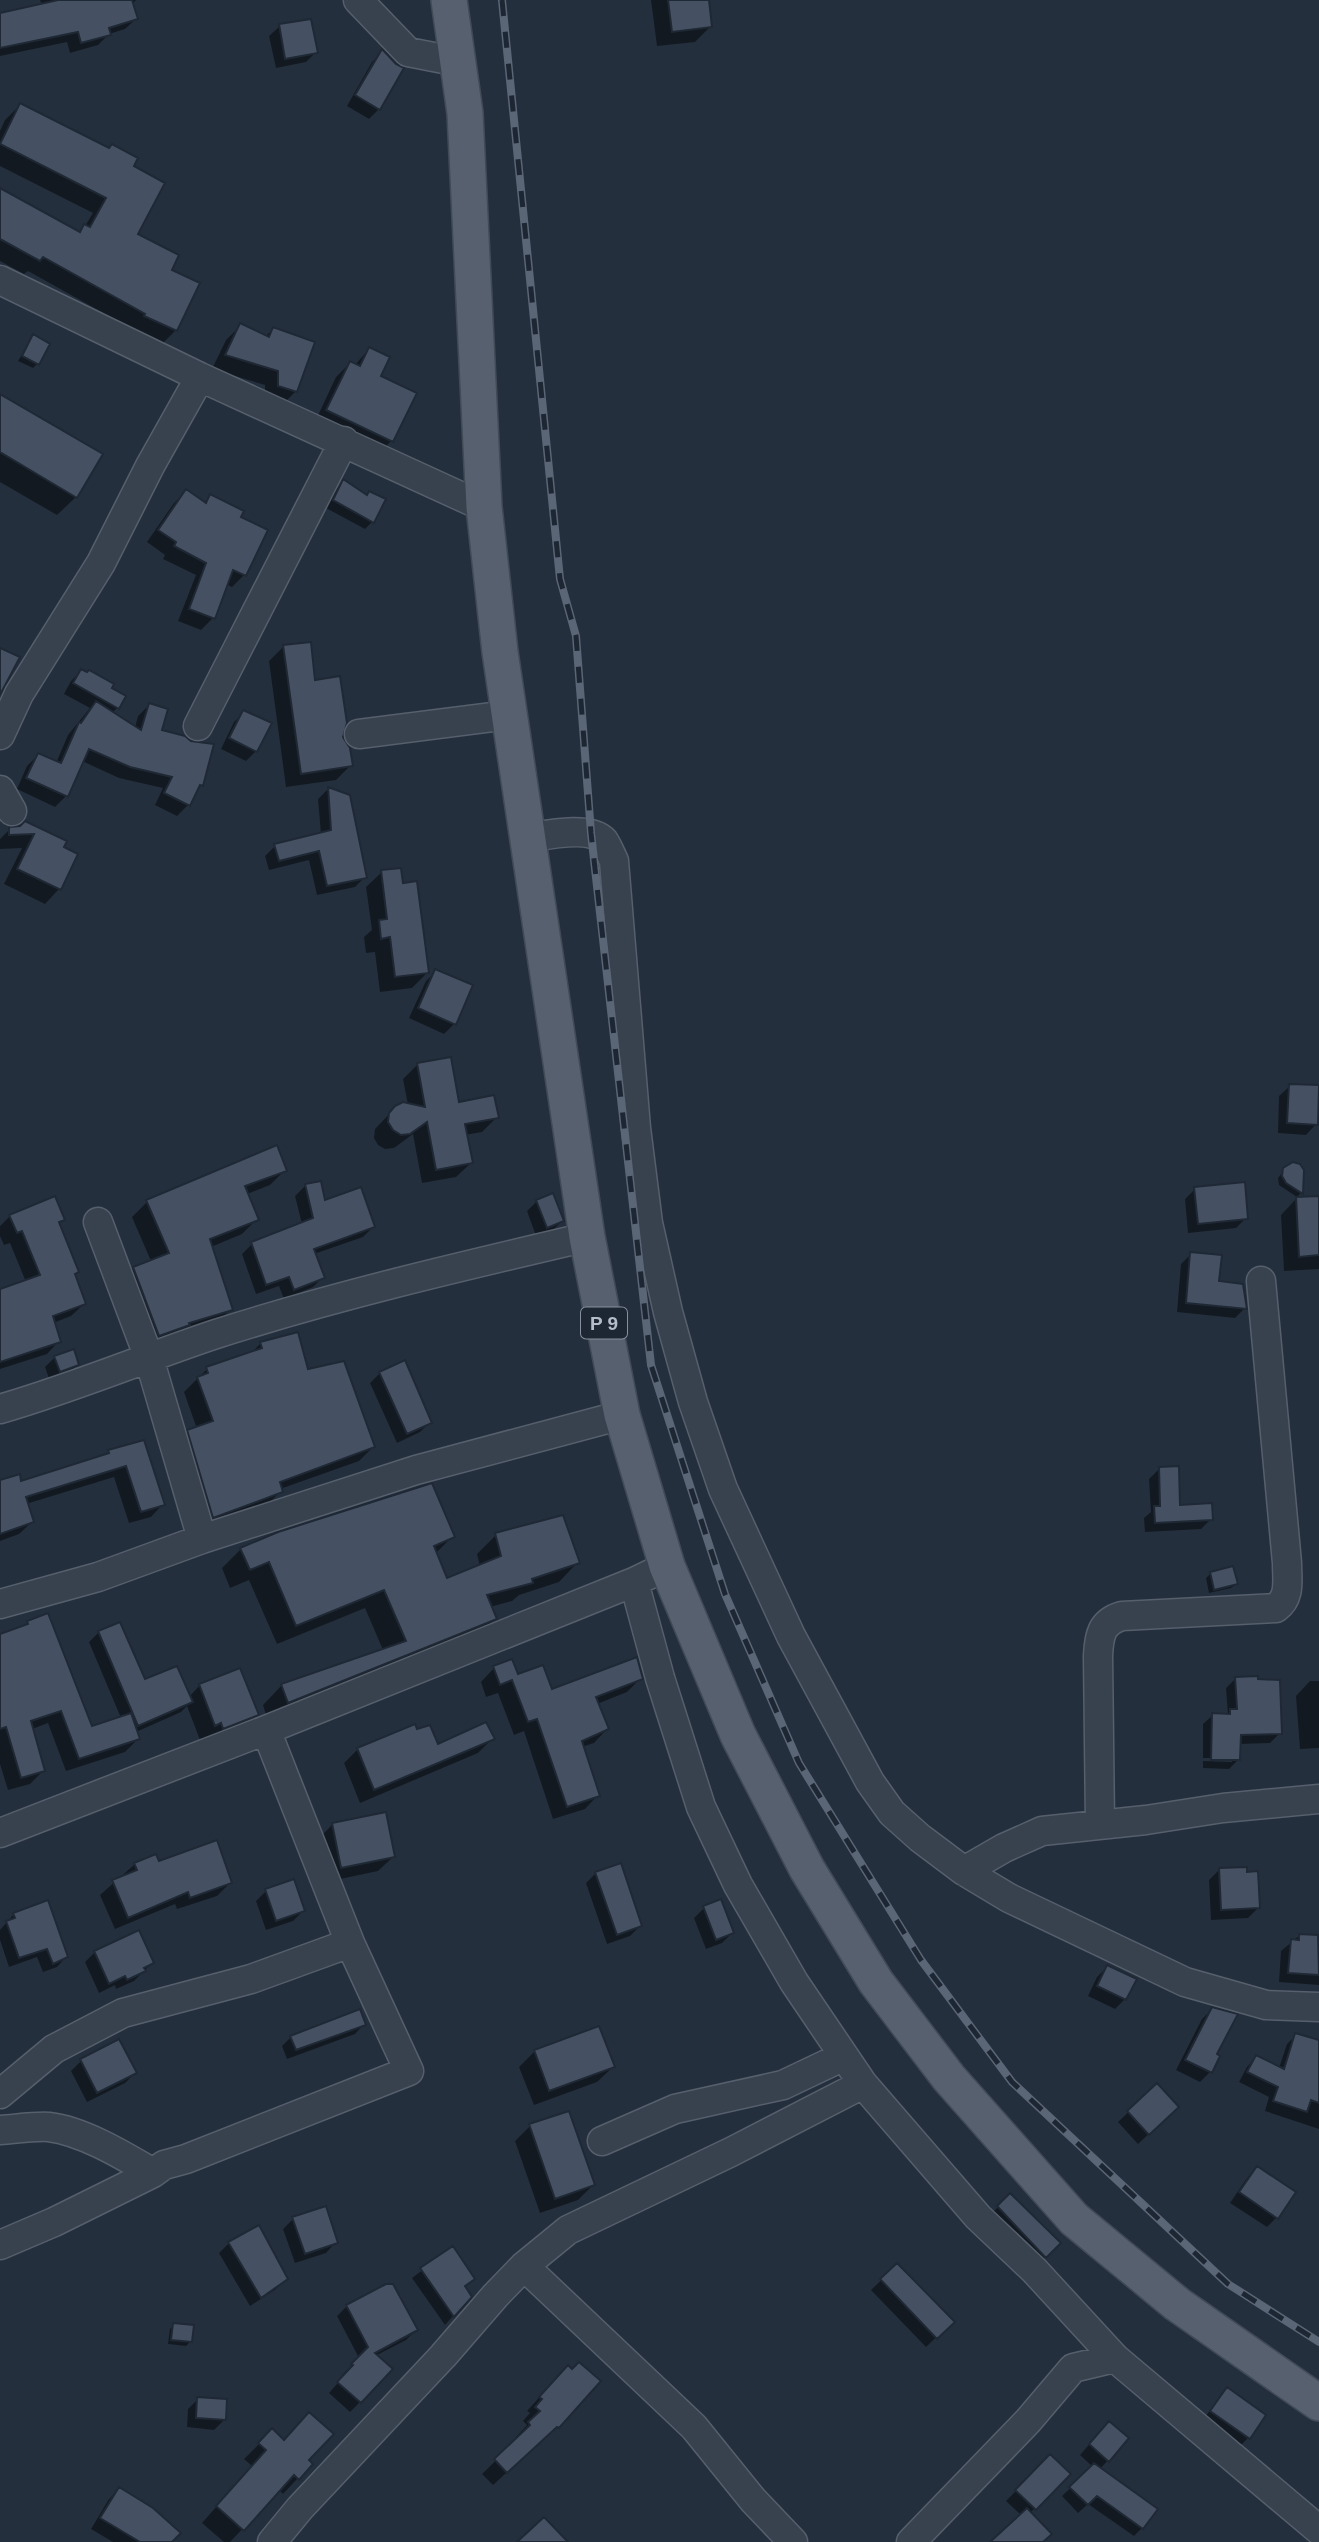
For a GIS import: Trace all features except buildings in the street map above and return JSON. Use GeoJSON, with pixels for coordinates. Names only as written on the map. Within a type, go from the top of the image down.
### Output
{"type":"FeatureCollection","features":[{"type":"Feature","properties":{"kind":"main road","name":"P 9"},"geometry":{"type":"LineString","coordinates":[[449,0],[465,113],[484,507],[509,715],[587,1237],[622,1415],[667,1566],[738,1735],[807,1869],[876,1982],[949,2078],[1074,2219],[1177,2304],[1319,2403]]}},
{"type":"Feature","properties":{"kind":"street"},"geometry":{"type":"LineString","coordinates":[[358,0],[408,52],[459,62]]}},
{"type":"Feature","properties":{"kind":"street"},"geometry":{"type":"LineString","coordinates":[[0,280],[200,377],[484,507]]}},
{"type":"Feature","properties":{"kind":"street"},"geometry":{"type":"LineString","coordinates":[[0,735],[19,694],[101,563],[150,466],[200,377]]}},
{"type":"Feature","properties":{"kind":"street"},"geometry":{"type":"LineString","coordinates":[[198,726],[344,441]]}},
{"type":"Feature","properties":{"kind":"street"},"geometry":{"type":"LineString","coordinates":[[359,734],[509,715]]}},
{"type":"Feature","properties":{"kind":"street"},"geometry":{"type":"LineString","coordinates":[[527,838],[561,833],[591,834],[602,839],[614,861],[636,1128],[648,1223],[689,1389],[723,1489],[791,1636],[870,1782],[892,1813],[920,1838],[964,1871],[1009,1898],[1185,1982],[1266,2004],[1319,2007]]}},
{"type":"Feature","properties":{"kind":"street"},"geometry":{"type":"LineString","coordinates":[[98,1222],[149,1358],[202,1539]]}},
{"type":"Feature","properties":{"kind":"street"},"geometry":{"type":"LineString","coordinates":[[0,1409],[216,1334],[318,1304],[587,1237]]}},
{"type":"Feature","properties":{"kind":"street"},"geometry":{"type":"LineString","coordinates":[[1100,1825],[1098,1656],[1099,1641],[1105,1625],[1122,1616],[1276,1608],[1284,1602],[1287,1595],[1287,1563],[1261,1282]]}},
{"type":"Feature","properties":{"kind":"street"},"geometry":{"type":"LineString","coordinates":[[0,1604],[98,1577],[202,1539],[416,1470],[622,1415]]}},
{"type":"Feature","properties":{"kind":"street"},"geometry":{"type":"LineString","coordinates":[[0,1833],[266,1730],[634,1582],[667,1566]]}},
{"type":"Feature","properties":{"kind":"street"},"geometry":{"type":"LineString","coordinates":[[634,1582],[667,1703],[701,1807],[738,1885],[794,1982],[863,2084],[978,2217],[1034,2270],[1115,2358],[1319,2530]]}},
{"type":"Feature","properties":{"kind":"street"},"geometry":{"type":"LineString","coordinates":[[0,2245],[54,2222],[164,2165],[197,2155],[409,2071],[350,1943],[266,1730]]}},
{"type":"Feature","properties":{"kind":"street"},"geometry":{"type":"LineString","coordinates":[[964,1871],[1034,1834],[1223,1808],[1319,1800]]}},
{"type":"Feature","properties":{"kind":"street"},"geometry":{"type":"LineString","coordinates":[[0,2094],[54,2049],[123,2013],[251,1979],[350,1943]]}},
{"type":"Feature","properties":{"kind":"street"},"geometry":{"type":"LineString","coordinates":[[602,2141],[675,2109],[783,2085],[844,2056]]}},
{"type":"Feature","properties":{"kind":"street"},"geometry":{"type":"LineString","coordinates":[[272,2542],[300,2508],[524,2266],[568,2230],[731,2152],[863,2084]]}},
{"type":"Feature","properties":{"kind":"street"},"geometry":{"type":"LineString","coordinates":[[0,2130],[49,2127],[71,2133],[110,2149],[153,2173]]}},
{"type":"Feature","properties":{"kind":"street"},"geometry":{"type":"LineString","coordinates":[[524,2266],[694,2427],[753,2500],[793,2542]]}},
{"type":"Feature","properties":{"kind":"street"},"geometry":{"type":"LineString","coordinates":[[911,2542],[1028,2421],[1073,2368],[1115,2358]]}},
{"type":"Feature","properties":{"kind":"railway"},"geometry":{"type":"LineString","coordinates":[[502,0],[560,579],[576,636],[591,833],[651,1365],[725,1594],[799,1763],[921,1960],[1012,2082],[1228,2284],[1319,2342]]}}]}
